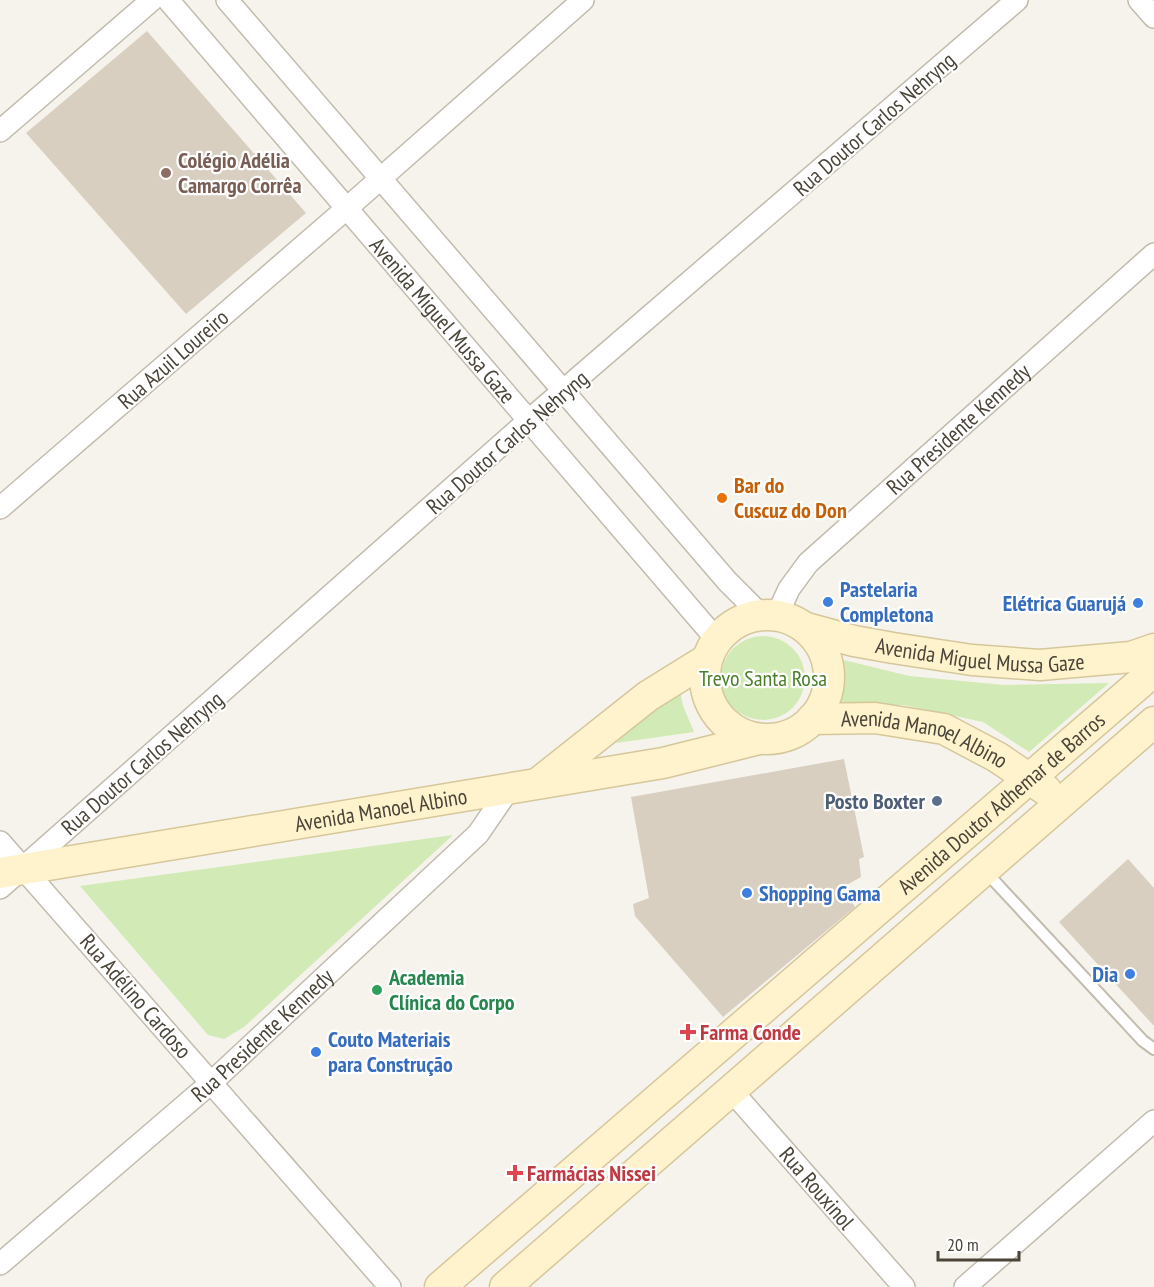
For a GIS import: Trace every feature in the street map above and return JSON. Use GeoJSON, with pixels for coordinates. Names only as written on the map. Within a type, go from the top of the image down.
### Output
{"type":"FeatureCollection","features":[{"type":"Feature","properties":{"kind":"street"},"geometry":{"type":"LineString","coordinates":[[0,131],[152,0]]}},
{"type":"Feature","properties":{"kind":"street","name":"Avenida Miguel Mussa Gaze"},"geometry":{"type":"LineString","coordinates":[[168,0],[528,421],[711,650]]}},
{"type":"Feature","properties":{"kind":"street","name":"Avenida Miguel Mussa Gaze"},"geometry":{"type":"LineString","coordinates":[[226,0],[727,581],[768,615]]}},
{"type":"Feature","properties":{"kind":"street"},"geometry":{"type":"LineString","coordinates":[[381,178],[583,0]]}},
{"type":"Feature","properties":{"kind":"street","name":"Rua Doutor Carlos Nehryng"},"geometry":{"type":"LineString","coordinates":[[0,888],[12,870],[1017,0]]}},
{"type":"Feature","properties":{"kind":"street"},"geometry":{"type":"LineString","coordinates":[[1139,0],[1154,17]]}},
{"type":"Feature","properties":{"kind":"street","name":"Rua Azuil Loureiro"},"geometry":{"type":"LineString","coordinates":[[0,508],[381,178]]}},
{"type":"Feature","properties":{"kind":"street","name":"Rua Presidente Kennedy"},"geometry":{"type":"LineString","coordinates":[[768,615],[808,563],[1154,254]]}},
{"type":"Feature","properties":{"kind":"street"},"geometry":{"type":"LineString","coordinates":[[539,782],[648,696],[711,650],[736,623],[768,615],[792,620],[806,628],[820,643],[827,662],[829,682],[824,702],[812,719],[796,731],[777,738],[759,739],[742,735],[727,725],[715,712],[707,696],[704,678],[711,650]]}},
{"type":"Feature","properties":{"kind":"street","name":"Avenida Miguel Mussa Gaze"},"geometry":{"type":"LineString","coordinates":[[806,628],[854,641],[904,650],[972,660],[1040,665],[1131,657],[1154,649]]}},
{"type":"Feature","properties":{"kind":"street","name":"Avenida Doutor Adhemar de Barros"},"geometry":{"type":"LineString","coordinates":[[440,1287],[1154,671]]}},
{"type":"Feature","properties":{"kind":"street","name":"Avenida Manoel Albino"},"geometry":{"type":"LineString","coordinates":[[812,719],[875,718],[944,729],[997,757],[1029,780],[1065,800]]}},
{"type":"Feature","properties":{"kind":"street","name":"Avenida Doutor Adhemar de Barros"},"geometry":{"type":"LineString","coordinates":[[505,1287],[1154,722]]}},
{"type":"Feature","properties":{"kind":"street","name":"Avenida Manoel Albino"},"geometry":{"type":"LineString","coordinates":[[12,870],[663,763],[759,739]]}},
{"type":"Feature","properties":{"kind":"street","name":"Rua Presidente Kennedy"},"geometry":{"type":"LineString","coordinates":[[0,1264],[212,1082],[478,834],[509,789]]}},
{"type":"Feature","properties":{"kind":"street","name":"Rua Adélino Cardoso"},"geometry":{"type":"LineString","coordinates":[[0,842],[12,870],[212,1082],[390,1287]]}},
{"type":"Feature","properties":{"kind":"street","name":"Rua Rouxinol"},"geometry":{"type":"LineString","coordinates":[[731,1090],[904,1287]]}},
{"type":"Feature","properties":{"kind":"street"},"geometry":{"type":"LineString","coordinates":[[965,1287],[1154,1122]]}},
{"type":"Feature","properties":{"kind":"lane"},"geometry":{"type":"LineString","coordinates":[[984,870],[1143,1041],[1154,1049]]}},
{"type":"Feature","properties":{"kind":"green space","name":"Trevo Santa Rosa"},"geometry":{"type":"Polygon","coordinates":[[[763,636],[779,639],[793,648],[802,662],[805,678],[802,694],[793,708],[779,717],[763,720],[747,717],[733,708],[724,694],[721,678],[724,662],[733,648],[747,639],[763,636]]]}},
{"type":"Feature","properties":{"kind":"green space"},"geometry":{"type":"Polygon","coordinates":[[[844,660],[909,676],[1004,685],[1109,683],[1029,752],[983,722],[904,705],[837,708],[842,690],[844,660]]]}},
{"type":"Feature","properties":{"kind":"green space"},"geometry":{"type":"Polygon","coordinates":[[[679,685],[683,706],[694,732],[616,743],[679,685]]]}},
{"type":"Feature","properties":{"kind":"green space"},"geometry":{"type":"Polygon","coordinates":[[[453,835],[244,1027],[224,1039],[208,1035],[80,886],[453,835]]]}},
{"type":"Feature","properties":{"kind":"building","name":"Colégio Adélia Camargo Corrêa"},"geometry":{"type":"Polygon","coordinates":[[[147,31],[306,213],[186,314],[26,133],[147,31]]]}},
{"type":"Feature","properties":{"kind":"building","name":"Shopping Gama"},"geometry":{"type":"Polygon","coordinates":[[[844,759],[864,857],[859,859],[861,877],[843,887],[855,907],[723,1017],[635,916],[633,904],[649,898],[631,797],[844,759]]]}},
{"type":"Feature","properties":{"kind":"building","name":"Dia"},"geometry":{"type":"Polygon","coordinates":[[[1128,859],[1154,888],[1154,1026],[1059,922],[1128,859]]]}},
{"type":"Feature","properties":{"kind":"place","name":"Colégio Adélia Camargo Corrêa"},"geometry":{"type":"Point","coordinates":[166,173]}},
{"type":"Feature","properties":{"kind":"place","name":"Bar do Cuscuz do Don"},"geometry":{"type":"Point","coordinates":[722,498]}},
{"type":"Feature","properties":{"kind":"place","name":"Pastelaria Completona"},"geometry":{"type":"Point","coordinates":[828,602]}},
{"type":"Feature","properties":{"kind":"place","name":"Elétrica Guarujá"},"geometry":{"type":"Point","coordinates":[1138,603]}},
{"type":"Feature","properties":{"kind":"place","name":"Posto Boxter"},"geometry":{"type":"Point","coordinates":[937,801]}},
{"type":"Feature","properties":{"kind":"place","name":"Shopping Gama"},"geometry":{"type":"Point","coordinates":[747,893]}},
{"type":"Feature","properties":{"kind":"place","name":"Dia"},"geometry":{"type":"Point","coordinates":[1130,974]}},
{"type":"Feature","properties":{"kind":"place","name":"Academia Clínica do Corpo"},"geometry":{"type":"Point","coordinates":[377,990]}},
{"type":"Feature","properties":{"kind":"place","name":"Farma Conde"},"geometry":{"type":"Point","coordinates":[688,1032]}},
{"type":"Feature","properties":{"kind":"place","name":"Couto Materiais para Construção"},"geometry":{"type":"Point","coordinates":[316,1052]}},
{"type":"Feature","properties":{"kind":"place","name":"Farmácias Nissei"},"geometry":{"type":"Point","coordinates":[515,1173]}}]}
